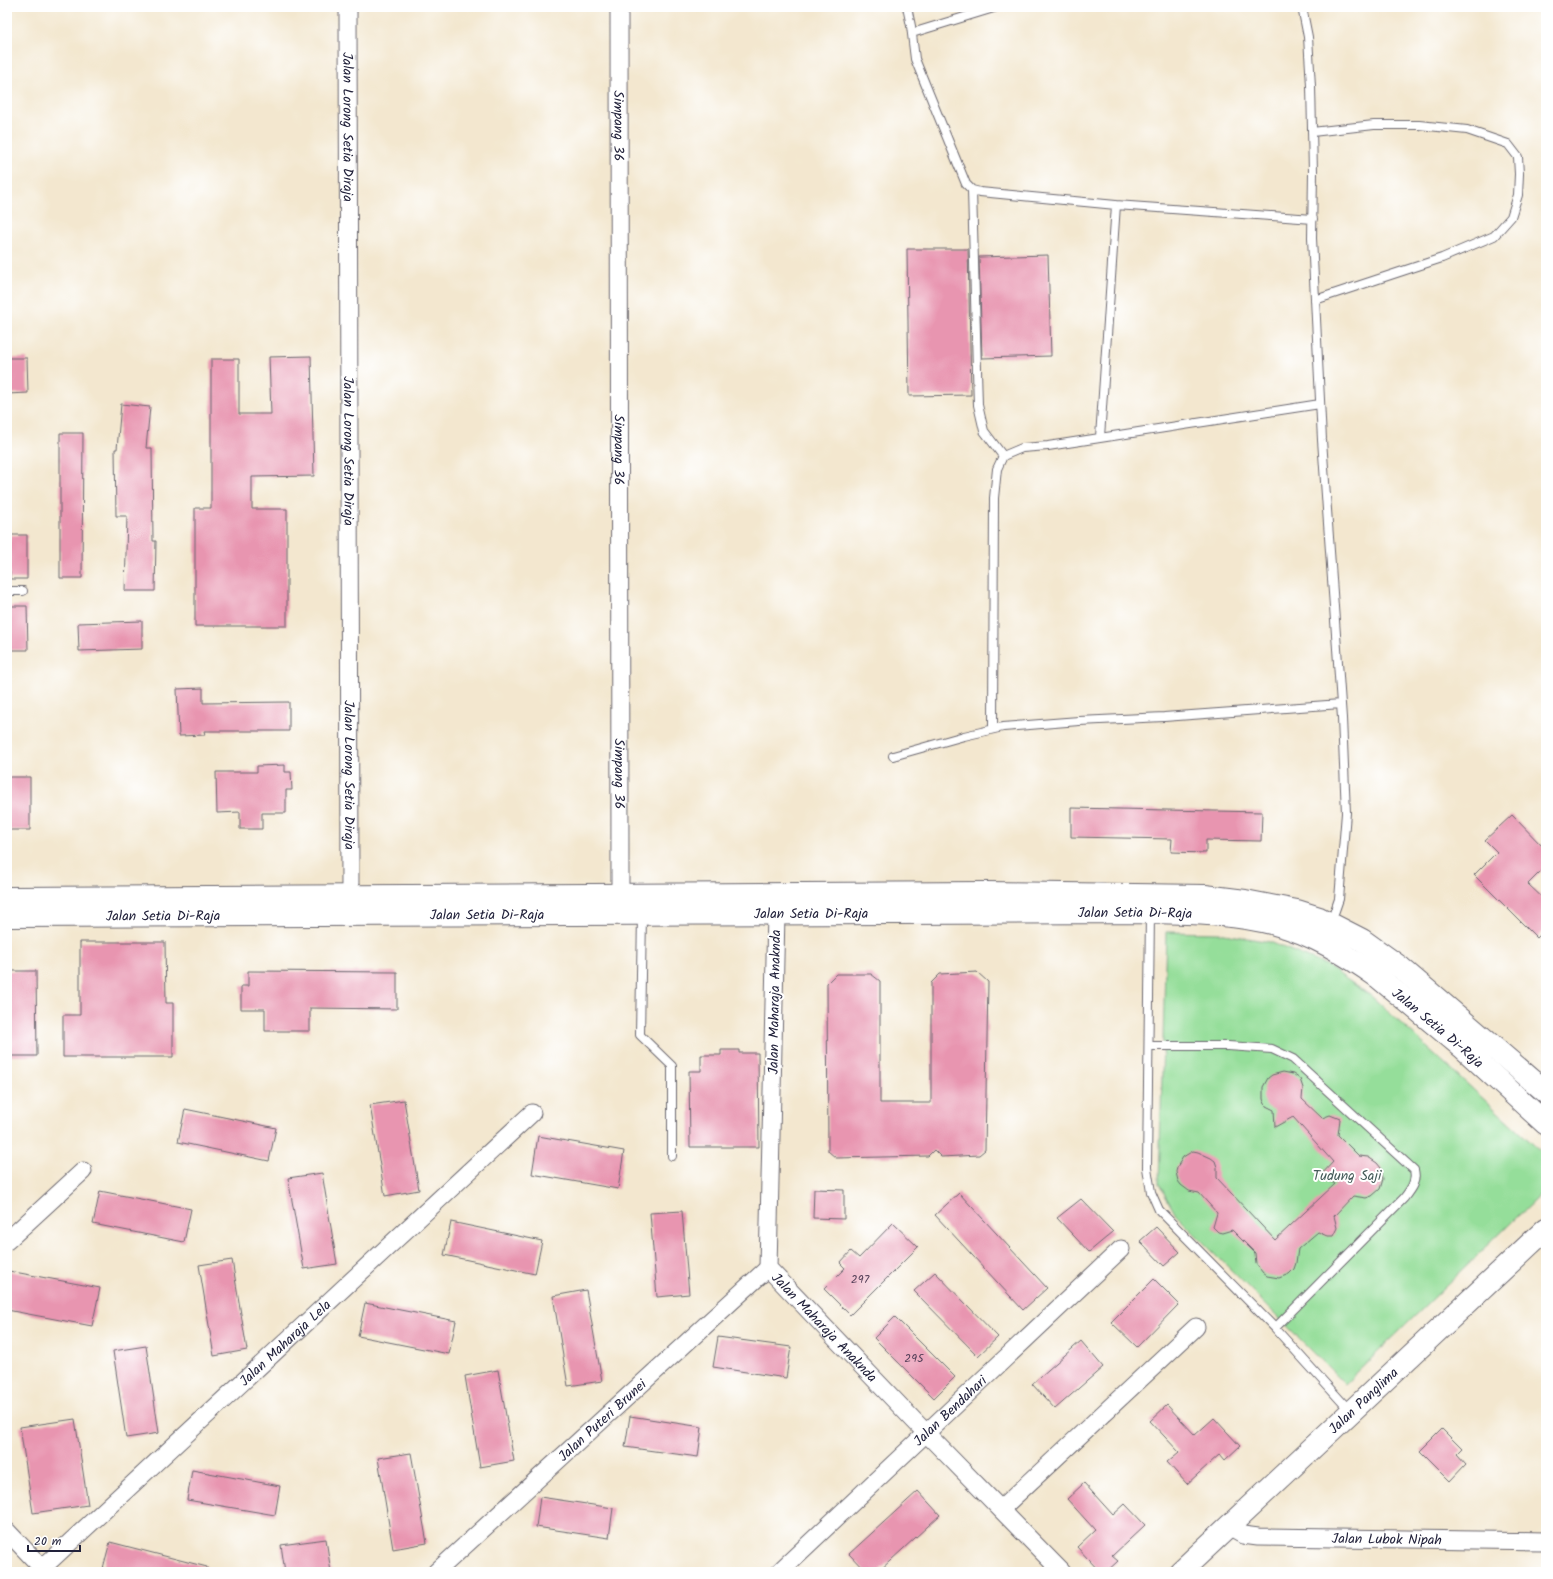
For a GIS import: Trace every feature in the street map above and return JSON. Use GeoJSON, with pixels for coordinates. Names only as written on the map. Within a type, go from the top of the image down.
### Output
{"type":"FeatureCollection","features":[{"type":"Feature","properties":{"kind":"main road","name":"Jalan Setia Di-Raja"},"geometry":{"type":"LineString","coordinates":[[7,898],[987,893],[1205,896],[1290,909],[1331,923],[1362,940],[1401,968],[1546,1092]]}},
{"type":"Feature","properties":{"kind":"main road","name":"Jalan Setia Di-Raja"},"geometry":{"type":"LineString","coordinates":[[7,916],[1150,912],[1202,914],[1257,920],[1294,930],[1340,952],[1378,977],[1462,1047],[1546,1124]]}},
{"type":"Feature","properties":{"kind":"main road","name":"Jalan Panglima"},"geometry":{"type":"LineString","coordinates":[[1180,1572],[1230,1527],[1546,1229]]}},
{"type":"Feature","properties":{"kind":"street","name":"Jalan Lorong Setia Diraja"},"geometry":{"type":"LineString","coordinates":[[348,7],[350,896]]}},
{"type":"Feature","properties":{"kind":"street","name":"Simpang 36"},"geometry":{"type":"LineString","coordinates":[[620,7],[620,894]]}},
{"type":"Feature","properties":{"kind":"street","name":"Jalan Maharaja Anaknda"},"geometry":{"type":"LineString","coordinates":[[776,914],[768,1268],[926,1434],[1062,1572]]}},
{"type":"Feature","properties":{"kind":"street","name":"Jalan Maharaja Lela"},"geometry":{"type":"LineString","coordinates":[[42,1571],[532,1113]]}},
{"type":"Feature","properties":{"kind":"street"},"geometry":{"type":"LineString","coordinates":[[7,1241],[83,1171]]}},
{"type":"Feature","properties":{"kind":"street","name":"Jalan Bendahari"},"geometry":{"type":"LineString","coordinates":[[778,1572],[1121,1249]]}},
{"type":"Feature","properties":{"kind":"street","name":"Jalan Puteri Brunei"},"geometry":{"type":"LineString","coordinates":[[436,1572],[768,1268]]}},
{"type":"Feature","properties":{"kind":"street"},"geometry":{"type":"LineString","coordinates":[[1001,1509],[1196,1327]]}},
{"type":"Feature","properties":{"kind":"street","name":"Jalan Lubok Nipah"},"geometry":{"type":"LineString","coordinates":[[1230,1527],[1244,1535],[1258,1537],[1546,1541]]}},
{"type":"Feature","properties":{"kind":"street"},"geometry":{"type":"LineString","coordinates":[[7,1531],[42,1571]]}},
{"type":"Feature","properties":{"kind":"lane"},"geometry":{"type":"LineString","coordinates":[[907,7],[915,59],[963,178],[972,190],[1116,205],[1313,219]]}},
{"type":"Feature","properties":{"kind":"lane"},"geometry":{"type":"LineString","coordinates":[[912,33],[997,7]]}},
{"type":"Feature","properties":{"kind":"lane"},"geometry":{"type":"LineString","coordinates":[[1302,7],[1308,37],[1312,132],[1315,300],[1320,404],[1341,704],[1346,813],[1339,899],[1331,923]]}},
{"type":"Feature","properties":{"kind":"lane"},"geometry":{"type":"LineString","coordinates":[[1312,132],[1374,125],[1419,125],[1468,130],[1508,144],[1518,157],[1519,174],[1518,195],[1511,217],[1494,236],[1442,258],[1315,300]]}},
{"type":"Feature","properties":{"kind":"lane"},"geometry":{"type":"LineString","coordinates":[[972,190],[978,405],[984,431],[1003,456]]}},
{"type":"Feature","properties":{"kind":"lane"},"geometry":{"type":"LineString","coordinates":[[1100,437],[1116,205]]}},
{"type":"Feature","properties":{"kind":"lane"},"geometry":{"type":"LineString","coordinates":[[993,728],[994,498],[997,469],[1003,456],[1022,448],[1048,446],[1320,404]]}},
{"type":"Feature","properties":{"kind":"lane"},"geometry":{"type":"LineString","coordinates":[[7,591],[23,591]]}},
{"type":"Feature","properties":{"kind":"lane"},"geometry":{"type":"LineString","coordinates":[[893,756],[993,728],[1341,704]]}},
{"type":"Feature","properties":{"kind":"lane"},"geometry":{"type":"LineString","coordinates":[[1150,912],[1147,1168],[1150,1192],[1159,1210],[1275,1328],[1351,1412]]}},
{"type":"Feature","properties":{"kind":"lane"},"geometry":{"type":"LineString","coordinates":[[642,914],[640,1035],[672,1066],[672,1156]]}},
{"type":"Feature","properties":{"kind":"lane"},"geometry":{"type":"LineString","coordinates":[[1149,1046],[1228,1046],[1272,1049],[1293,1059],[1414,1170],[1416,1176],[1412,1188],[1404,1198],[1275,1328]]}},
{"type":"Feature","properties":{"kind":"green space","name":"Tudung Saji"},"geometry":{"type":"Polygon","coordinates":[[[1166,932],[1219,933],[1270,942],[1326,965],[1371,996],[1546,1156],[1546,1189],[1345,1384],[1176,1215],[1159,1184],[1166,932]]]}},
{"type":"Feature","properties":{"kind":"building"},"geometry":{"type":"Polygon","coordinates":[[[907,249],[968,249],[971,395],[909,396],[907,249]]]}},
{"type":"Feature","properties":{"kind":"building"},"geometry":{"type":"Polygon","coordinates":[[[1048,255],[1051,356],[982,358],[979,257],[1048,255]]]}},
{"type":"Feature","properties":{"kind":"building"},"geometry":{"type":"Polygon","coordinates":[[[311,356],[314,476],[252,477],[252,509],[287,509],[287,626],[195,626],[195,508],[211,508],[211,359],[239,359],[239,414],[271,414],[269,357],[311,356]]]}},
{"type":"Feature","properties":{"kind":"building"},"geometry":{"type":"Polygon","coordinates":[[[7,358],[27,358],[28,393],[7,394],[7,358]]]}},
{"type":"Feature","properties":{"kind":"building"},"geometry":{"type":"Polygon","coordinates":[[[121,404],[150,407],[146,448],[152,448],[153,541],[156,541],[155,591],[125,591],[127,516],[116,516],[115,449],[117,449],[121,404]]]}},
{"type":"Feature","properties":{"kind":"building"},"geometry":{"type":"Polygon","coordinates":[[[60,433],[83,433],[82,578],[60,578],[60,433]]]}},
{"type":"Feature","properties":{"kind":"building"},"geometry":{"type":"Polygon","coordinates":[[[10,535],[27,535],[27,579],[10,579],[10,571],[7,571],[7,541],[10,541],[10,535]]]}},
{"type":"Feature","properties":{"kind":"building"},"geometry":{"type":"Polygon","coordinates":[[[10,606],[27,606],[28,650],[10,650],[10,643],[7,643],[7,612],[10,612],[10,606]]]}},
{"type":"Feature","properties":{"kind":"building"},"geometry":{"type":"Polygon","coordinates":[[[142,621],[142,649],[79,651],[78,623],[142,621]]]}},
{"type":"Feature","properties":{"kind":"building"},"geometry":{"type":"Polygon","coordinates":[[[203,688],[203,703],[289,702],[289,731],[204,731],[205,735],[179,736],[177,689],[203,688]]]}},
{"type":"Feature","properties":{"kind":"building"},"geometry":{"type":"Polygon","coordinates":[[[285,765],[285,772],[291,772],[292,790],[286,790],[286,813],[262,813],[262,829],[240,829],[240,812],[217,813],[216,772],[257,772],[257,766],[285,765]]]}},
{"type":"Feature","properties":{"kind":"building"},"geometry":{"type":"Polygon","coordinates":[[[7,777],[30,777],[30,830],[7,830],[7,777]]]}},
{"type":"Feature","properties":{"kind":"building"},"geometry":{"type":"Polygon","coordinates":[[[1071,808],[1262,812],[1261,841],[1206,840],[1206,853],[1171,852],[1172,839],[1071,837],[1071,808]]]}},
{"type":"Feature","properties":{"kind":"building"},"geometry":{"type":"Polygon","coordinates":[[[1512,815],[1546,850],[1546,866],[1528,884],[1546,901],[1546,929],[1537,938],[1474,875],[1497,852],[1485,840],[1512,815]]]}},
{"type":"Feature","properties":{"kind":"building"},"geometry":{"type":"Polygon","coordinates":[[[80,942],[165,942],[166,1003],[173,1003],[173,1057],[63,1057],[63,1015],[80,1015],[80,942]]]}},
{"type":"Feature","properties":{"kind":"building"},"geometry":{"type":"Polygon","coordinates":[[[7,971],[36,971],[37,1056],[7,1056],[7,971]]]}},
{"type":"Feature","properties":{"kind":"building"},"geometry":{"type":"Polygon","coordinates":[[[248,971],[397,972],[397,1009],[310,1008],[310,1031],[265,1031],[265,1009],[241,1009],[241,986],[248,986],[248,971]]]}},
{"type":"Feature","properties":{"kind":"building"},"geometry":{"type":"Polygon","coordinates":[[[977,972],[988,982],[985,1150],[979,1155],[941,1157],[934,1150],[928,1156],[836,1158],[828,1151],[827,983],[836,974],[871,974],[880,981],[880,1103],[931,1103],[931,983],[940,974],[977,972]]]}},
{"type":"Feature","properties":{"kind":"building"},"geometry":{"type":"Polygon","coordinates":[[[721,1050],[739,1050],[739,1053],[758,1053],[759,1147],[690,1147],[689,1071],[701,1071],[701,1055],[721,1055],[721,1050]]]}},
{"type":"Feature","properties":{"kind":"building"},"geometry":{"type":"Polygon","coordinates":[[[1283,1072],[1293,1074],[1300,1079],[1303,1088],[1302,1099],[1322,1118],[1330,1115],[1340,1119],[1338,1135],[1359,1156],[1368,1157],[1377,1163],[1381,1168],[1383,1179],[1380,1189],[1372,1196],[1366,1198],[1353,1196],[1334,1216],[1337,1228],[1333,1236],[1327,1236],[1318,1232],[1298,1249],[1294,1269],[1289,1274],[1279,1278],[1267,1276],[1263,1273],[1256,1264],[1255,1253],[1232,1230],[1222,1233],[1218,1232],[1213,1227],[1217,1213],[1199,1193],[1189,1191],[1181,1185],[1178,1181],[1176,1172],[1177,1167],[1183,1157],[1193,1151],[1211,1158],[1215,1161],[1217,1167],[1217,1178],[1275,1240],[1335,1184],[1320,1176],[1333,1162],[1293,1117],[1275,1127],[1274,1110],[1266,1106],[1263,1099],[1263,1087],[1268,1078],[1272,1075],[1283,1072]]]}},
{"type":"Feature","properties":{"kind":"building"},"geometry":{"type":"Polygon","coordinates":[[[404,1100],[419,1190],[385,1196],[370,1105],[404,1100]]]}},
{"type":"Feature","properties":{"kind":"building"},"geometry":{"type":"Polygon","coordinates":[[[185,1109],[276,1128],[269,1161],[178,1142],[185,1109]]]}},
{"type":"Feature","properties":{"kind":"building"},"geometry":{"type":"Polygon","coordinates":[[[538,1136],[624,1151],[618,1189],[532,1174],[538,1136]]]}},
{"type":"Feature","properties":{"kind":"building"},"geometry":{"type":"Polygon","coordinates":[[[322,1173],[337,1264],[304,1269],[288,1178],[322,1173]]]}},
{"type":"Feature","properties":{"kind":"building"},"geometry":{"type":"Polygon","coordinates":[[[814,1189],[844,1190],[844,1219],[813,1218],[814,1189]]]}},
{"type":"Feature","properties":{"kind":"building"},"geometry":{"type":"Polygon","coordinates":[[[100,1191],[191,1209],[184,1242],[93,1224],[100,1191]]]}},
{"type":"Feature","properties":{"kind":"building"},"geometry":{"type":"Polygon","coordinates":[[[959,1193],[1047,1288],[1023,1310],[935,1215],[959,1193]]]}},
{"type":"Feature","properties":{"kind":"building"},"geometry":{"type":"Polygon","coordinates":[[[1081,1199],[1113,1232],[1089,1252],[1057,1218],[1081,1199]]]}},
{"type":"Feature","properties":{"kind":"building"},"geometry":{"type":"Polygon","coordinates":[[[682,1211],[689,1294],[657,1297],[650,1213],[682,1211]]]}},
{"type":"Feature","properties":{"kind":"building"},"geometry":{"type":"Polygon","coordinates":[[[451,1222],[542,1241],[535,1274],[444,1255],[451,1222]]]}},
{"type":"Feature","properties":{"kind":"building"},"geometry":{"type":"Polygon","coordinates":[[[893,1223],[918,1247],[850,1315],[824,1289],[845,1268],[840,1263],[851,1251],[859,1258],[893,1223]]]}},
{"type":"Feature","properties":{"kind":"building"},"geometry":{"type":"Polygon","coordinates":[[[1156,1227],[1180,1252],[1164,1266],[1140,1241],[1156,1227]]]}},
{"type":"Feature","properties":{"kind":"building"},"geometry":{"type":"Polygon","coordinates":[[[232,1260],[247,1350],[214,1356],[199,1265],[232,1260]]]}},
{"type":"Feature","properties":{"kind":"building"},"geometry":{"type":"Polygon","coordinates":[[[9,1271],[100,1288],[92,1326],[7,1310],[7,1283],[9,1271]]]}},
{"type":"Feature","properties":{"kind":"building"},"geometry":{"type":"Polygon","coordinates":[[[935,1272],[998,1337],[978,1356],[914,1291],[935,1272]]]}},
{"type":"Feature","properties":{"kind":"building"},"geometry":{"type":"Polygon","coordinates":[[[1154,1279],[1179,1304],[1137,1347],[1111,1322],[1154,1279]]]}},
{"type":"Feature","properties":{"kind":"building"},"geometry":{"type":"Polygon","coordinates":[[[586,1290],[602,1381],[568,1386],[553,1296],[586,1290]]]}},
{"type":"Feature","properties":{"kind":"building"},"geometry":{"type":"Polygon","coordinates":[[[365,1303],[456,1321],[449,1354],[358,1336],[365,1303]]]}},
{"type":"Feature","properties":{"kind":"building"},"geometry":{"type":"Polygon","coordinates":[[[895,1317],[955,1377],[934,1398],[874,1338],[895,1317]]]}},
{"type":"Feature","properties":{"kind":"building"},"geometry":{"type":"Polygon","coordinates":[[[718,1337],[791,1347],[786,1378],[713,1367],[718,1337]]]}},
{"type":"Feature","properties":{"kind":"building"},"geometry":{"type":"Polygon","coordinates":[[[1081,1341],[1103,1367],[1055,1409],[1032,1384],[1081,1341]]]}},
{"type":"Feature","properties":{"kind":"building"},"geometry":{"type":"Polygon","coordinates":[[[146,1346],[159,1433],[126,1438],[113,1351],[146,1346]]]}},
{"type":"Feature","properties":{"kind":"building"},"geometry":{"type":"Polygon","coordinates":[[[498,1370],[514,1461],[480,1467],[465,1376],[498,1370]]]}},
{"type":"Feature","properties":{"kind":"building"},"geometry":{"type":"Polygon","coordinates":[[[1167,1405],[1195,1435],[1214,1418],[1240,1446],[1225,1460],[1220,1454],[1187,1484],[1167,1462],[1179,1452],[1150,1421],[1167,1405]]]}},
{"type":"Feature","properties":{"kind":"building"},"geometry":{"type":"Polygon","coordinates":[[[630,1416],[702,1427],[698,1457],[625,1447],[630,1416]]]}},
{"type":"Feature","properties":{"kind":"building"},"geometry":{"type":"Polygon","coordinates":[[[75,1419],[88,1505],[33,1513],[20,1427],[75,1419]]]}},
{"type":"Feature","properties":{"kind":"building"},"geometry":{"type":"Polygon","coordinates":[[[1442,1429],[1462,1449],[1457,1454],[1466,1464],[1450,1481],[1420,1451],[1442,1429]]]}},
{"type":"Feature","properties":{"kind":"building"},"geometry":{"type":"Polygon","coordinates":[[[411,1453],[427,1543],[393,1549],[378,1458],[411,1453]]]}},
{"type":"Feature","properties":{"kind":"building"},"geometry":{"type":"Polygon","coordinates":[[[192,1470],[280,1486],[275,1515],[187,1500],[192,1470]]]}},
{"type":"Feature","properties":{"kind":"building"},"geometry":{"type":"Polygon","coordinates":[[[1084,1483],[1113,1515],[1125,1504],[1145,1525],[1112,1556],[1118,1561],[1106,1572],[1100,1572],[1077,1547],[1095,1530],[1067,1499],[1084,1483]]]}},
{"type":"Feature","properties":{"kind":"building"},"geometry":{"type":"Polygon","coordinates":[[[918,1491],[940,1515],[878,1572],[866,1572],[849,1554],[918,1491]]]}},
{"type":"Feature","properties":{"kind":"building"},"geometry":{"type":"Polygon","coordinates":[[[540,1497],[613,1508],[609,1538],[536,1527],[540,1497]]]}},
{"type":"Feature","properties":{"kind":"building"},"geometry":{"type":"Polygon","coordinates":[[[326,1539],[331,1572],[285,1572],[281,1545],[326,1539]]]}},
{"type":"Feature","properties":{"kind":"building"},"geometry":{"type":"Polygon","coordinates":[[[110,1542],[207,1567],[206,1572],[102,1572],[110,1542]]]}}]}
